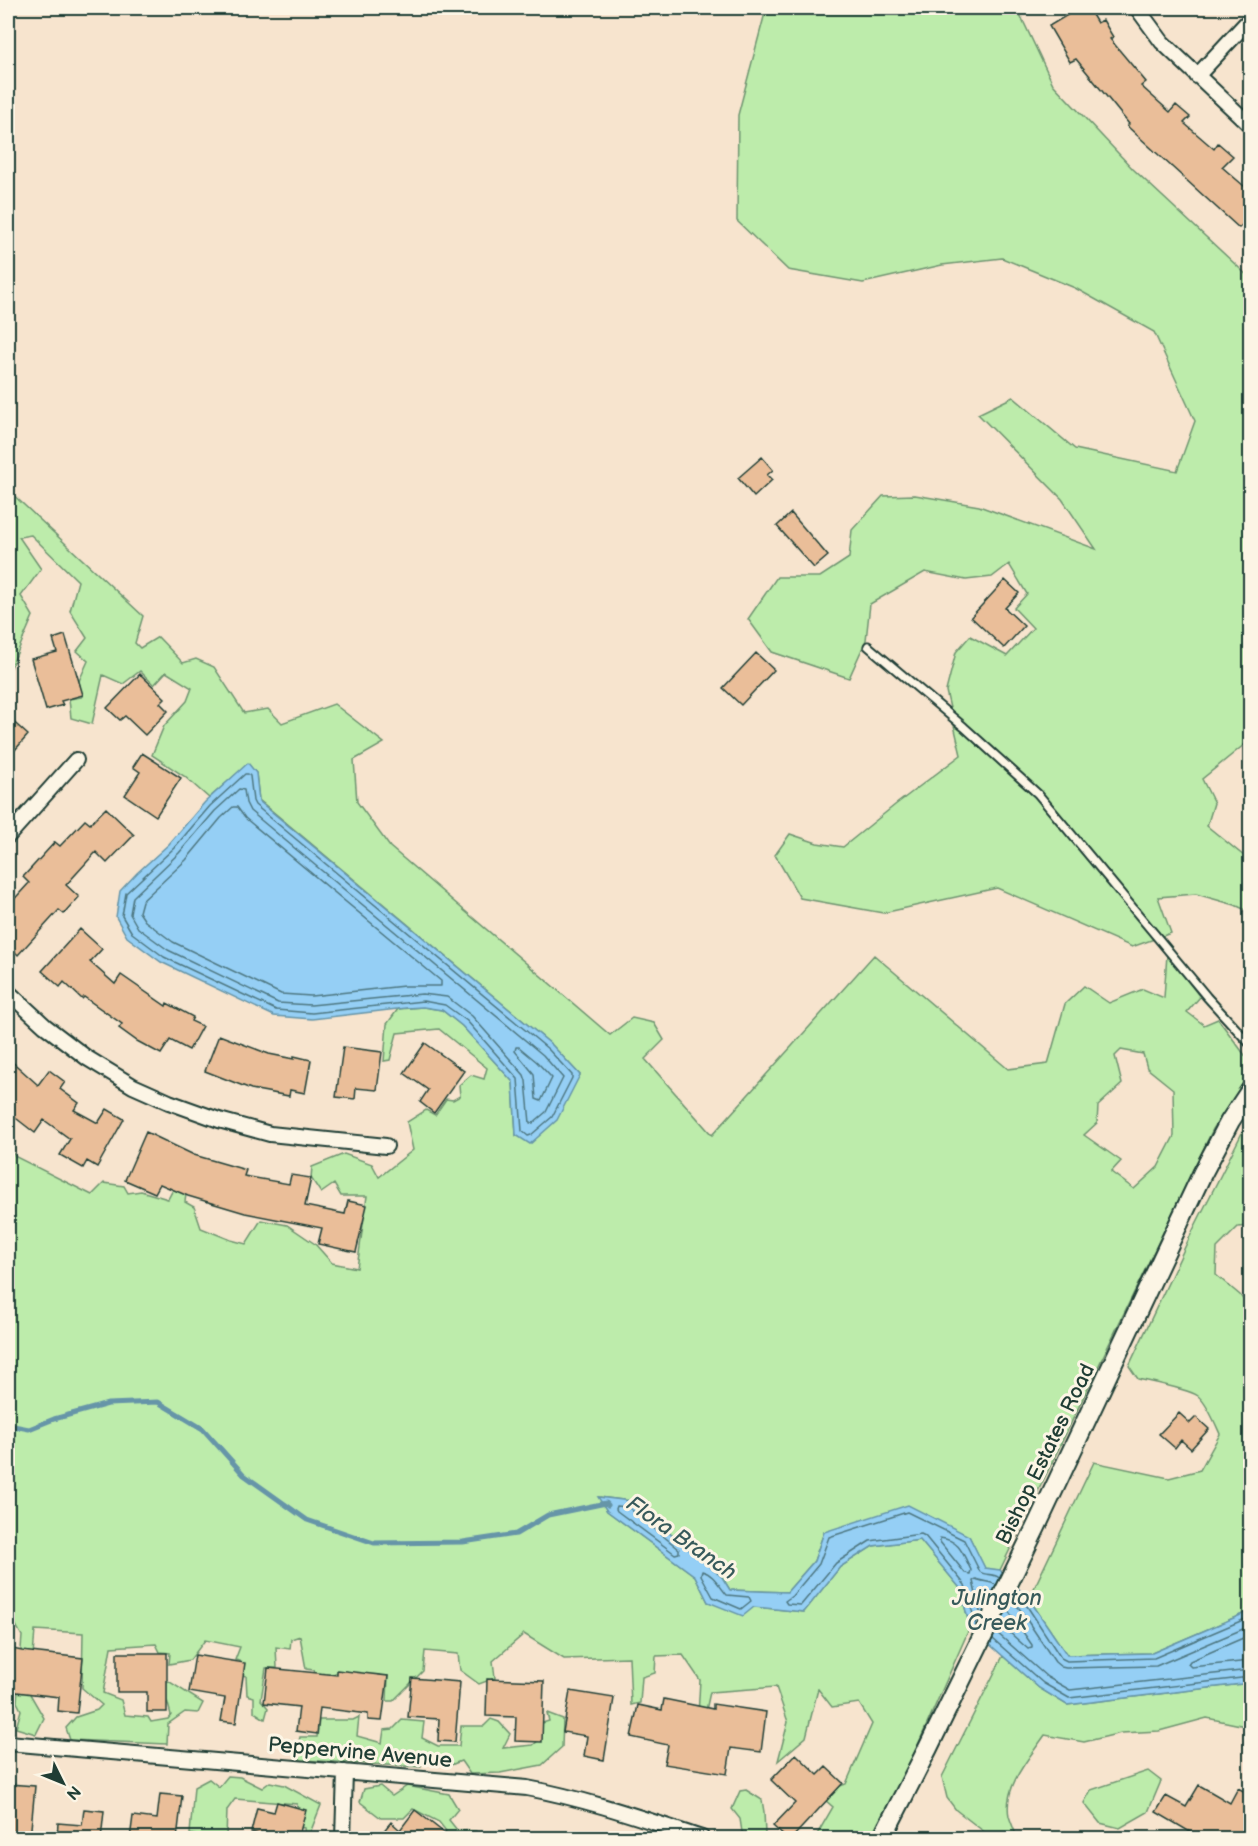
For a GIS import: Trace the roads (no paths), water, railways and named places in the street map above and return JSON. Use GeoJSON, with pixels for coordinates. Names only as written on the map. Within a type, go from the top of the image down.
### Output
{"type":"FeatureCollection","features":[{"type":"Feature","properties":{"kind":"street"},"geometry":{"type":"LineString","coordinates":[[1137,8],[1162,42],[1251,125]]}},
{"type":"Feature","properties":{"kind":"street"},"geometry":{"type":"LineString","coordinates":[[1197,76],[1251,19]]}},
{"type":"Feature","properties":{"kind":"street"},"geometry":{"type":"LineString","coordinates":[[8,836],[76,760]]}},
{"type":"Feature","properties":{"kind":"street"},"geometry":{"type":"LineString","coordinates":[[8,992],[45,1026],[87,1058],[133,1086],[169,1102],[219,1120],[270,1134],[386,1146]]}},
{"type":"Feature","properties":{"kind":"street","name":"Bishop Estates Road"},"geometry":{"type":"LineString","coordinates":[[882,1839],[1010,1578],[1202,1174],[1230,1122],[1251,1091]]}},
{"type":"Feature","properties":{"kind":"street","name":"Peppervine Avenue"},"geometry":{"type":"LineString","coordinates":[[8,1743],[536,1789],[590,1802],[702,1838]]}},
{"type":"Feature","properties":{"kind":"street"},"geometry":{"type":"LineString","coordinates":[[343,1839],[345,1772]]}},
{"type":"Feature","properties":{"kind":"lane"},"geometry":{"type":"LineString","coordinates":[[868,646],[964,727],[1038,794],[1200,989],[1251,1044]]}},
{"type":"Feature","properties":{"kind":"water"},"geometry":{"type":"Polygon","coordinates":[[[248,763],[256,773],[259,801],[552,1045],[580,1075],[557,1120],[530,1144],[516,1135],[513,1082],[462,1026],[442,1010],[423,1007],[406,1008],[312,1019],[274,1016],[161,962],[127,937],[116,917],[120,891],[169,844],[205,802],[248,763]]]}},
{"type":"Feature","properties":{"kind":"water","name":"Julington Creek"},"geometry":{"type":"Polygon","coordinates":[[[598,1497],[631,1501],[722,1577],[730,1590],[787,1592],[814,1561],[824,1532],[908,1505],[969,1536],[985,1568],[1000,1570],[1029,1599],[1067,1655],[1152,1653],[1250,1611],[1250,1683],[1067,1705],[1039,1688],[970,1627],[960,1588],[920,1540],[873,1546],[840,1567],[804,1612],[754,1607],[743,1616],[708,1602],[695,1576],[607,1511],[598,1497]]]}},
{"type":"Feature","properties":{"kind":"waterway","name":"Flora Branch"},"geometry":{"type":"LineString","coordinates":[[8,1425],[29,1429],[54,1419],[108,1404],[158,1402],[203,1429],[244,1475],[307,1520],[374,1543],[463,1542],[516,1534],[548,1515],[606,1503],[608,1505]]}}]}
